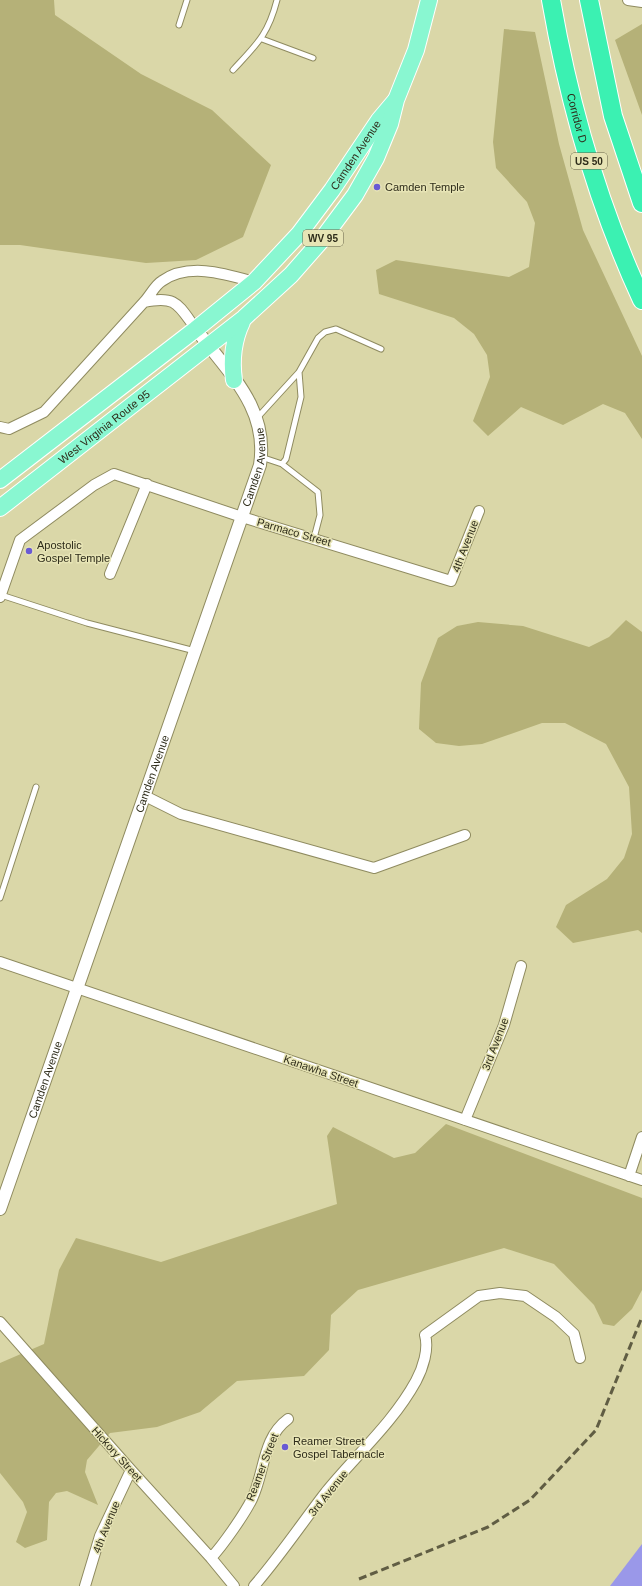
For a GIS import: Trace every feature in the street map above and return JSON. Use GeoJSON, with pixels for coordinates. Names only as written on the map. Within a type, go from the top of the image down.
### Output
{"type":"FeatureCollection","features":[{"type":"Feature","properties":{"kind":"highway"},"geometry":{"type":"LineString","coordinates":[[588,0],[613,116],[642,203]]}},
{"type":"Feature","properties":{"kind":"highway","name":"Corridor D"},"geometry":{"type":"LineString","coordinates":[[552,8],[570,97],[588,158],[627,268],[642,300]]}},
{"type":"Feature","properties":{"kind":"main road","name":"Camden Avenue"},"geometry":{"type":"LineString","coordinates":[[209,347],[244,318],[291,275],[345,210],[376,158],[390,124],[396,100],[416,50],[430,0]]}},
{"type":"Feature","properties":{"kind":"main road","name":"Camden Avenue"},"geometry":{"type":"LineString","coordinates":[[196,329],[254,282],[299,234],[332,190],[378,120],[396,100]]}},
{"type":"Feature","properties":{"kind":"main road"},"geometry":{"type":"LineString","coordinates":[[234,380],[232,356],[234,341],[244,318]]}},
{"type":"Feature","properties":{"kind":"main road","name":"West Virginia Route 95"},"geometry":{"type":"LineString","coordinates":[[0,480],[196,329]]}},
{"type":"Feature","properties":{"kind":"main road","name":"West Virginia Route 95"},"geometry":{"type":"LineString","coordinates":[[0,508],[209,347]]}},
{"type":"Feature","properties":{"kind":"street"},"geometry":{"type":"LineString","coordinates":[[628,0],[642,2]]}},
{"type":"Feature","properties":{"kind":"street"},"geometry":{"type":"LineString","coordinates":[[0,427],[10,430],[44,412],[144,302],[161,281],[177,274],[191,271],[214,272],[254,282]]}},
{"type":"Feature","properties":{"kind":"street"},"geometry":{"type":"LineString","coordinates":[[144,302],[161,298],[168,299],[176,304],[196,329]]}},
{"type":"Feature","properties":{"kind":"street","name":"Camden Avenue"},"geometry":{"type":"LineString","coordinates":[[0,1210],[196,651],[261,457],[261,433],[258,418],[250,401],[196,329]]}},
{"type":"Feature","properties":{"kind":"street","name":"Parmaco Street"},"geometry":{"type":"LineString","coordinates":[[0,596],[20,540],[94,485],[114,474],[242,517],[451,581]]}},
{"type":"Feature","properties":{"kind":"street"},"geometry":{"type":"LineString","coordinates":[[110,574],[147,484]]}},
{"type":"Feature","properties":{"kind":"street","name":"4th Avenue"},"geometry":{"type":"LineString","coordinates":[[451,581],[479,511]]}},
{"type":"Feature","properties":{"kind":"street"},"geometry":{"type":"LineString","coordinates":[[145,796],[181,814],[374,868],[465,835]]}},
{"type":"Feature","properties":{"kind":"street","name":"Kanawha Street"},"geometry":{"type":"LineString","coordinates":[[0,962],[642,1180]]}},
{"type":"Feature","properties":{"kind":"street","name":"3rd Avenue"},"geometry":{"type":"LineString","coordinates":[[465,1120],[504,1025],[521,966]]}},
{"type":"Feature","properties":{"kind":"street"},"geometry":{"type":"LineString","coordinates":[[629,1176],[642,1137]]}},
{"type":"Feature","properties":{"kind":"street","name":"3rd Avenue"},"geometry":{"type":"LineString","coordinates":[[254,1586],[270,1568],[327,1492],[395,1412],[417,1381],[427,1351],[428,1344],[425,1335],[479,1296],[500,1293],[525,1296],[556,1317],[574,1334],[580,1358]]}},
{"type":"Feature","properties":{"kind":"street","name":"Hickory Street"},"geometry":{"type":"LineString","coordinates":[[0,1322],[211,1558],[234,1586]]}},
{"type":"Feature","properties":{"kind":"street","name":"Reamer Street"},"geometry":{"type":"LineString","coordinates":[[211,1558],[252,1499],[267,1449],[279,1425],[288,1418]]}},
{"type":"Feature","properties":{"kind":"street","name":"4th Avenue"},"geometry":{"type":"LineString","coordinates":[[84,1586],[100,1536],[131,1470]]}},
{"type":"Feature","properties":{"kind":"lane"},"geometry":{"type":"LineString","coordinates":[[179,25],[187,0]]}},
{"type":"Feature","properties":{"kind":"lane"},"geometry":{"type":"LineString","coordinates":[[233,70],[262,39],[267,30],[277,0]]}},
{"type":"Feature","properties":{"kind":"lane"},"geometry":{"type":"LineString","coordinates":[[262,39],[313,58]]}},
{"type":"Feature","properties":{"kind":"lane"},"geometry":{"type":"LineString","coordinates":[[258,418],[299,372],[318,338],[325,332],[336,329],[381,349]]}},
{"type":"Feature","properties":{"kind":"lane"},"geometry":{"type":"LineString","coordinates":[[282,464],[286,459],[301,397],[299,372]]}},
{"type":"Feature","properties":{"kind":"lane"},"geometry":{"type":"LineString","coordinates":[[261,457],[282,464],[318,492],[320,515],[314,538]]}},
{"type":"Feature","properties":{"kind":"lane"},"geometry":{"type":"LineString","coordinates":[[0,596],[87,623],[196,651]]}},
{"type":"Feature","properties":{"kind":"lane"},"geometry":{"type":"LineString","coordinates":[[0,898],[36,787]]}},
{"type":"Feature","properties":{"kind":"shaded area"},"geometry":{"type":"Polygon","coordinates":[[[0,0],[54,0],[55,15],[141,74],[212,110],[271,165],[243,237],[196,260],[146,263],[20,245],[0,245],[0,0]]]}},
{"type":"Feature","properties":{"kind":"shaded area"},"geometry":{"type":"Polygon","coordinates":[[[642,24],[642,115],[615,40],[642,24]]]}},
{"type":"Feature","properties":{"kind":"shaded area"},"geometry":{"type":"Polygon","coordinates":[[[504,29],[535,32],[559,144],[583,230],[642,356],[642,439],[625,413],[603,404],[563,425],[521,407],[488,436],[473,421],[490,377],[487,355],[474,334],[454,318],[379,294],[376,270],[396,260],[509,277],[529,267],[535,223],[527,202],[496,168],[493,142],[504,29]]]}},
{"type":"Feature","properties":{"kind":"shaded area"},"geometry":{"type":"Polygon","coordinates":[[[626,620],[642,632],[642,933],[638,930],[573,943],[556,927],[566,905],[607,879],[624,858],[632,834],[629,787],[606,744],[565,723],[542,723],[482,744],[459,746],[436,743],[419,729],[421,683],[438,638],[457,626],[478,622],[523,626],[589,647],[609,637],[626,620]]]}},
{"type":"Feature","properties":{"kind":"shaded area"},"geometry":{"type":"Polygon","coordinates":[[[446,1124],[642,1198],[642,1290],[632,1309],[614,1326],[603,1324],[594,1305],[554,1264],[504,1248],[358,1290],[331,1315],[329,1350],[304,1376],[237,1381],[200,1412],[157,1427],[110,1433],[87,1460],[85,1472],[98,1505],[67,1491],[56,1493],[49,1502],[47,1540],[25,1548],[16,1542],[27,1512],[23,1502],[0,1473],[0,1363],[44,1344],[59,1270],[76,1238],[161,1262],[337,1204],[327,1136],[333,1127],[394,1158],[415,1153],[446,1124]]]}},
{"type":"Feature","properties":{"kind":"shaded area"},"geometry":{"type":"Polygon","coordinates":[[[642,1544],[642,1586],[610,1586],[642,1544]]]}},
{"type":"Feature","properties":{"kind":"railway"},"geometry":{"type":"LineString","coordinates":[[359,1579],[488,1527],[530,1500],[596,1430],[642,1317]]}},
{"type":"Feature","properties":{"kind":"place","name":"Camden Temple"},"geometry":{"type":"Point","coordinates":[377,187]}},
{"type":"Feature","properties":{"kind":"place","name":"Apostolic Gospel Temple"},"geometry":{"type":"Point","coordinates":[29,551]}},
{"type":"Feature","properties":{"kind":"place","name":"Reamer Street Gospel Tabernacle"},"geometry":{"type":"Point","coordinates":[285,1447]}}]}
